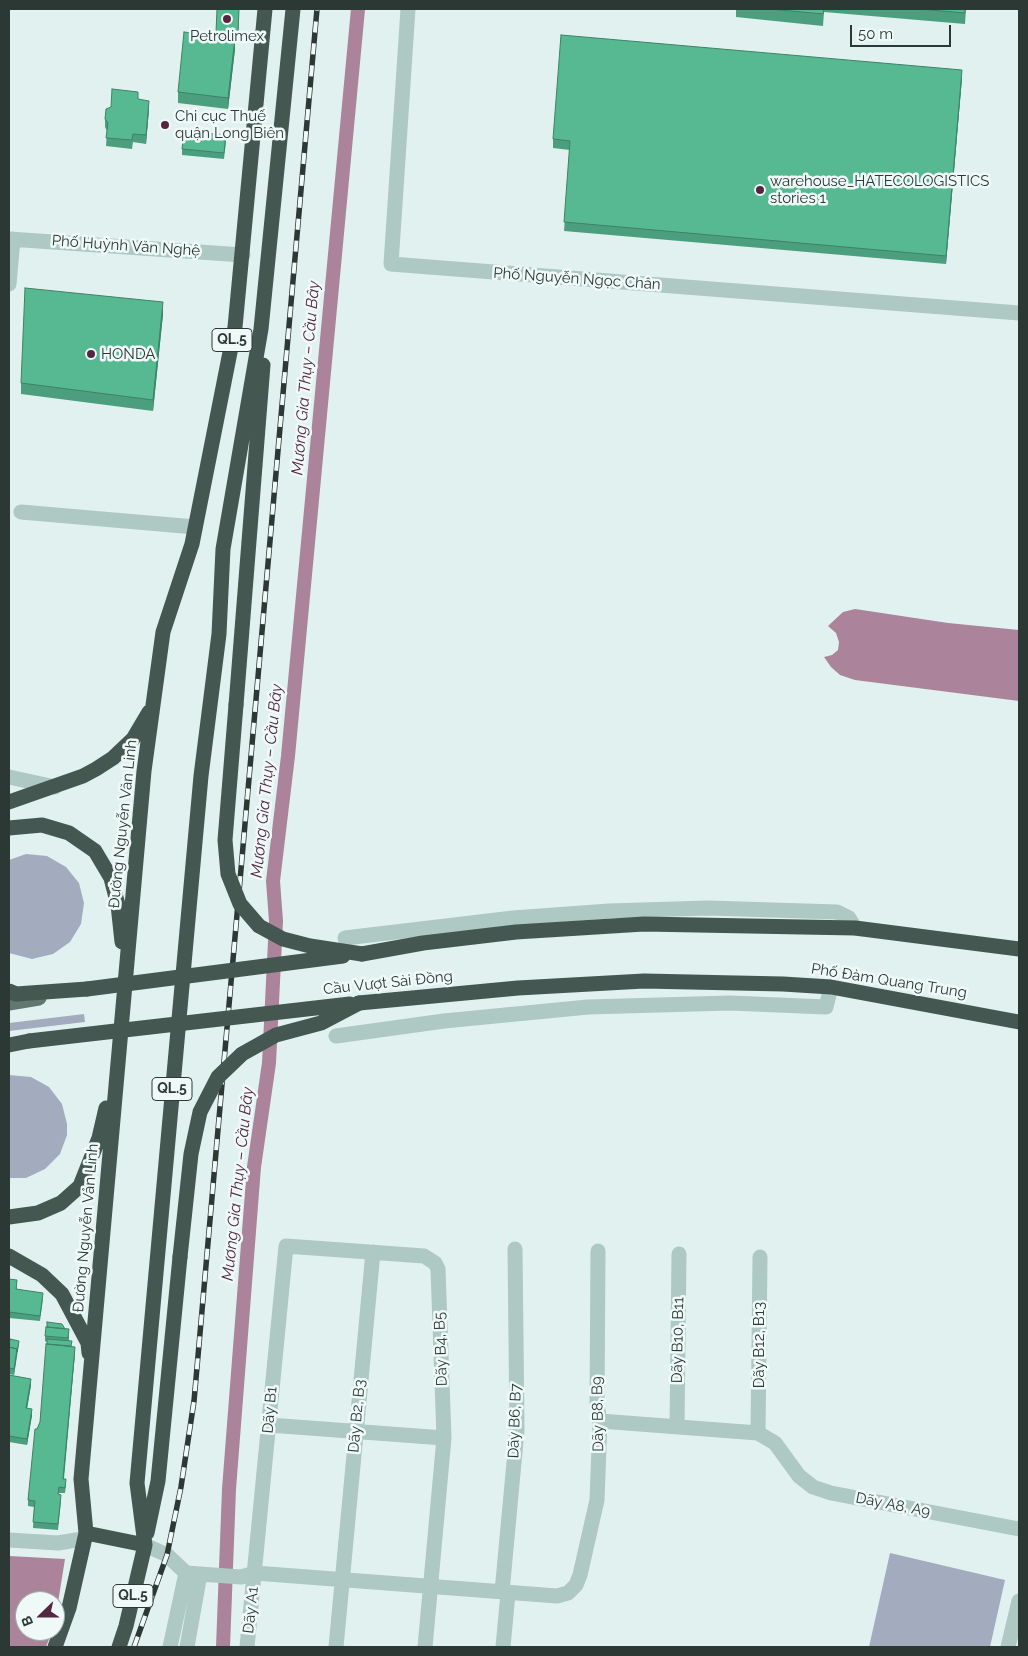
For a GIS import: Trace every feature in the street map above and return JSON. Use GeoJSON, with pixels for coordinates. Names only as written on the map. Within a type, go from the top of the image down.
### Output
{"type":"FeatureCollection","features":[{"type":"Feature","properties":{"kind":"highway","name":"Đường Nguyễn Văn Linh"},"geometry":{"type":"LineString","coordinates":[[55,1647],[69,1608],[86,1533],[81,1479],[144,771],[163,632],[192,544],[235,327],[266,9]]}},
{"type":"Feature","properties":{"kind":"highway","name":"QL.5"},"geometry":{"type":"LineString","coordinates":[[119,1647],[126,1626],[145,1544],[137,1483],[201,776],[219,634],[222,549],[261,329],[293,9]]}},
{"type":"Feature","properties":{"kind":"highway"},"geometry":{"type":"LineString","coordinates":[[261,329],[263,374],[224,840],[228,874],[240,904],[259,926],[283,939],[310,946],[362,954]]}},
{"type":"Feature","properties":{"kind":"highway"},"geometry":{"type":"LineString","coordinates":[[9,802],[55,787],[96,769],[133,739],[148,716],[158,664]]}},
{"type":"Feature","properties":{"kind":"highway"},"geometry":{"type":"LineString","coordinates":[[9,828],[42,825],[69,833],[95,851],[111,878],[118,905],[126,976]]}},
{"type":"Feature","properties":{"kind":"highway","name":"Cầu Vượt Sài Đồng"},"geometry":{"type":"LineString","coordinates":[[9,991],[16,994],[87,989],[362,954],[423,943],[516,932],[644,924],[855,928]]}},
{"type":"Feature","properties":{"kind":"highway"},"geometry":{"type":"LineString","coordinates":[[855,928],[1019,949]]}},
{"type":"Feature","properties":{"kind":"highway","name":"Cầu Vượt Sài Đồng"},"geometry":{"type":"LineString","coordinates":[[9,1044],[359,1003],[518,988],[644,981],[753,983]]}},
{"type":"Feature","properties":{"kind":"highway","name":"Phố Đàm Quang Trung"},"geometry":{"type":"LineString","coordinates":[[753,983],[831,987],[1019,1022]]}},
{"type":"Feature","properties":{"kind":"highway"},"geometry":{"type":"LineString","coordinates":[[86,1533],[145,1544],[158,1482],[190,1154],[200,1112],[218,1077],[242,1054],[276,1035],[321,1023],[359,1003]]}},
{"type":"Feature","properties":{"kind":"highway"},"geometry":{"type":"LineString","coordinates":[[9,1217],[38,1213],[62,1203],[80,1186],[90,1166],[99,1138],[121,1040]]}},
{"type":"Feature","properties":{"kind":"highway"},"geometry":{"type":"LineString","coordinates":[[9,1256],[42,1275],[62,1294],[88,1344],[91,1364]]}},
{"type":"Feature","properties":{"kind":"main road"},"geometry":{"type":"LineString","coordinates":[[9,1003],[87,989]]}},
{"type":"Feature","properties":{"kind":"street","name":"Phố Nguyễn Ngọc Chân"},"geometry":{"type":"LineString","coordinates":[[408,9],[391,264],[1019,314]]}},
{"type":"Feature","properties":{"kind":"street","name":"Phố Huỳnh Văn Nghệ"},"geometry":{"type":"LineString","coordinates":[[11,239],[243,255]]}},
{"type":"Feature","properties":{"kind":"street"},"geometry":{"type":"LineString","coordinates":[[9,284],[11,239]]}},
{"type":"Feature","properties":{"kind":"street"},"geometry":{"type":"LineString","coordinates":[[21,512],[195,527]]}},
{"type":"Feature","properties":{"kind":"street"},"geometry":{"type":"LineString","coordinates":[[9,777],[55,787]]}},
{"type":"Feature","properties":{"kind":"street"},"geometry":{"type":"LineString","coordinates":[[346,938],[513,918],[609,911],[708,908],[837,912],[849,918],[855,928]]}},
{"type":"Feature","properties":{"kind":"street"},"geometry":{"type":"LineString","coordinates":[[336,1036],[444,1021],[588,1007],[730,1003],[826,1007],[831,987]]}},
{"type":"Feature","properties":{"kind":"street","name":"Dãy B4, B5"},"geometry":{"type":"LineString","coordinates":[[286,1246],[424,1256],[436,1263],[438,1269],[444,1438],[425,1647]]}},
{"type":"Feature","properties":{"kind":"street","name":"Dãy B1"},"geometry":{"type":"LineString","coordinates":[[248,1575],[269,1425],[286,1246]]}},
{"type":"Feature","properties":{"kind":"street","name":"Dãy B6, B7"},"geometry":{"type":"LineString","coordinates":[[503,1647],[505,1592],[516,1444],[515,1249]]}},
{"type":"Feature","properties":{"kind":"street","name":"Dãy B8, B9"},"geometry":{"type":"LineString","coordinates":[[505,1592],[558,1596],[568,1592],[576,1585],[580,1575],[596,1500],[600,1421],[597,1405],[598,1251]]}},
{"type":"Feature","properties":{"kind":"street","name":"Dãy B2, B3"},"geometry":{"type":"LineString","coordinates":[[336,1647],[373,1252]]}},
{"type":"Feature","properties":{"kind":"street","name":"Dãy B10, B11"},"geometry":{"type":"LineString","coordinates":[[677,1427],[679,1254]]}},
{"type":"Feature","properties":{"kind":"street","name":"Dãy B12, B13"},"geometry":{"type":"LineString","coordinates":[[758,1433],[760,1257]]}},
{"type":"Feature","properties":{"kind":"street"},"geometry":{"type":"LineString","coordinates":[[600,1421],[758,1433]]}},
{"type":"Feature","properties":{"kind":"street"},"geometry":{"type":"LineString","coordinates":[[269,1425],[444,1438]]}},
{"type":"Feature","properties":{"kind":"street","name":"Dãy A8, A9"},"geometry":{"type":"LineString","coordinates":[[758,1433],[767,1437],[783,1452],[799,1476],[813,1487],[831,1493],[1019,1529]]}},
{"type":"Feature","properties":{"kind":"street"},"geometry":{"type":"LineString","coordinates":[[9,1540],[63,1542],[82,1539],[86,1533]]}},
{"type":"Feature","properties":{"kind":"street"},"geometry":{"type":"LineString","coordinates":[[145,1544],[198,1574],[342,1580],[505,1592]]}},
{"type":"Feature","properties":{"kind":"street"},"geometry":{"type":"LineString","coordinates":[[170,1647],[198,1574]]}},
{"type":"Feature","properties":{"kind":"street"},"geometry":{"type":"LineString","coordinates":[[187,1647],[198,1574]]}},
{"type":"Feature","properties":{"kind":"street","name":"Dãy A1"},"geometry":{"type":"LineString","coordinates":[[247,1647],[248,1575]]}},
{"type":"Feature","properties":{"kind":"street"},"geometry":{"type":"LineString","coordinates":[[1008,1647],[1019,1602]]}},
{"type":"Feature","properties":{"kind":"shaded area"},"geometry":{"type":"Polygon","coordinates":[[[855,609],[948,623],[1019,630],[1019,701],[855,680],[840,675],[824,657],[832,655],[838,650],[839,642],[836,633],[828,626],[843,612],[855,609]]]}},
{"type":"Feature","properties":{"kind":"shaded area"},"geometry":{"type":"Polygon","coordinates":[[[26,854],[47,856],[66,867],[79,883],[84,903],[81,924],[70,942],[53,954],[32,959],[9,953],[9,860],[26,854]]]}},
{"type":"Feature","properties":{"kind":"shaded area"},"geometry":{"type":"Polygon","coordinates":[[[84,1014],[85,1022],[9,1031],[9,1023],[84,1014]]]}},
{"type":"Feature","properties":{"kind":"shaded area"},"geometry":{"type":"Polygon","coordinates":[[[9,1075],[31,1077],[49,1087],[62,1104],[67,1124],[67,1135],[60,1154],[45,1169],[26,1178],[9,1178],[9,1075]]]}},
{"type":"Feature","properties":{"kind":"shaded area"},"geometry":{"type":"Polygon","coordinates":[[[890,1553],[1005,1580],[990,1647],[869,1647],[890,1553]]]}},
{"type":"Feature","properties":{"kind":"shaded area"},"geometry":{"type":"Polygon","coordinates":[[[9,1556],[65,1559],[60,1591],[15,1591],[15,1641],[48,1641],[46,1647],[9,1647],[9,1556]]]}},
{"type":"Feature","properties":{"kind":"building"},"geometry":{"type":"Polygon","coordinates":[[[217,9],[239,9],[238,34],[216,33],[217,9]]]}},
{"type":"Feature","properties":{"kind":"building"},"geometry":{"type":"Polygon","coordinates":[[[770,9],[824,9],[823,14],[770,9]]]}},
{"type":"Feature","properties":{"kind":"building"},"geometry":{"type":"Polygon","coordinates":[[[919,9],[965,9],[965,13],[919,9]]]}},
{"type":"Feature","properties":{"kind":"building"},"geometry":{"type":"Polygon","coordinates":[[[184,32],[235,38],[228,98],[178,92],[184,32]]]}},
{"type":"Feature","properties":{"kind":"building","name":"warehouse_HATECOLOGISTICS stories 1"},"geometry":{"type":"Polygon","coordinates":[[[561,35],[962,70],[946,256],[564,222],[570,141],[553,139],[561,35]]]}},
{"type":"Feature","properties":{"kind":"building"},"geometry":{"type":"Polygon","coordinates":[[[112,89],[138,92],[138,99],[149,101],[146,135],[133,134],[132,140],[106,138],[108,123],[105,119],[106,109],[111,107],[112,89]]]}},
{"type":"Feature","properties":{"kind":"building"},"geometry":{"type":"Polygon","coordinates":[[[184,131],[226,135],[224,153],[182,149],[184,131]]]}},
{"type":"Feature","properties":{"kind":"building","name":"HONDA"},"geometry":{"type":"Polygon","coordinates":[[[25,288],[163,302],[153,400],[21,383],[25,288]]]}},
{"type":"Feature","properties":{"kind":"building"},"geometry":{"type":"Polygon","coordinates":[[[9,1279],[17,1280],[16,1289],[43,1293],[40,1316],[9,1312],[9,1279]]]}},
{"type":"Feature","properties":{"kind":"building"},"geometry":{"type":"Polygon","coordinates":[[[47,1322],[62,1324],[65,1329],[47,1327],[47,1322]]]}},
{"type":"Feature","properties":{"kind":"building"},"geometry":{"type":"Polygon","coordinates":[[[46,1327],[69,1329],[68,1338],[45,1336],[46,1327]]]}},
{"type":"Feature","properties":{"kind":"building"},"geometry":{"type":"Polygon","coordinates":[[[10,1339],[19,1341],[17,1352],[17,1349],[9,1347],[10,1339]]]}},
{"type":"Feature","properties":{"kind":"building"},"geometry":{"type":"Polygon","coordinates":[[[47,1339],[72,1341],[71,1346],[47,1344],[47,1339]]]}},
{"type":"Feature","properties":{"kind":"building"},"geometry":{"type":"Polygon","coordinates":[[[46,1344],[75,1347],[63,1479],[66,1479],[65,1488],[59,1487],[58,1494],[61,1495],[58,1524],[33,1522],[35,1501],[28,1500],[35,1429],[37,1429],[40,1422],[46,1344]]]}},
{"type":"Feature","properties":{"kind":"building"},"geometry":{"type":"Polygon","coordinates":[[[9,1347],[17,1349],[14,1369],[9,1368],[9,1347]]]}},
{"type":"Feature","properties":{"kind":"building"},"geometry":{"type":"Polygon","coordinates":[[[9,1375],[31,1379],[26,1408],[32,1409],[27,1439],[9,1436],[9,1375]]]}},
{"type":"Feature","properties":{"kind":"waterway","name":"Mương Gia Thụy – Cầu Bây"},"geometry":{"type":"LineString","coordinates":[[223,1647],[229,1489],[254,1167],[269,1063],[276,921],[273,881],[288,756],[358,9]]}},
{"type":"Feature","properties":{"kind":"railway"},"geometry":{"type":"LineString","coordinates":[[134,1647],[167,1555],[181,1487],[194,1401],[317,9]]}},
{"type":"Feature","properties":{"kind":"place","name":"Petrolimex"},"geometry":{"type":"Point","coordinates":[227,19]}},
{"type":"Feature","properties":{"kind":"place","name":"Chi cục Thuế quận Long Biên"},"geometry":{"type":"Point","coordinates":[165,125]}},
{"type":"Feature","properties":{"kind":"place","name":"warehouse_HATECOLOGISTICS stories 1"},"geometry":{"type":"Point","coordinates":[760,190]}},
{"type":"Feature","properties":{"kind":"place","name":"HONDA"},"geometry":{"type":"Point","coordinates":[91,354]}}]}
